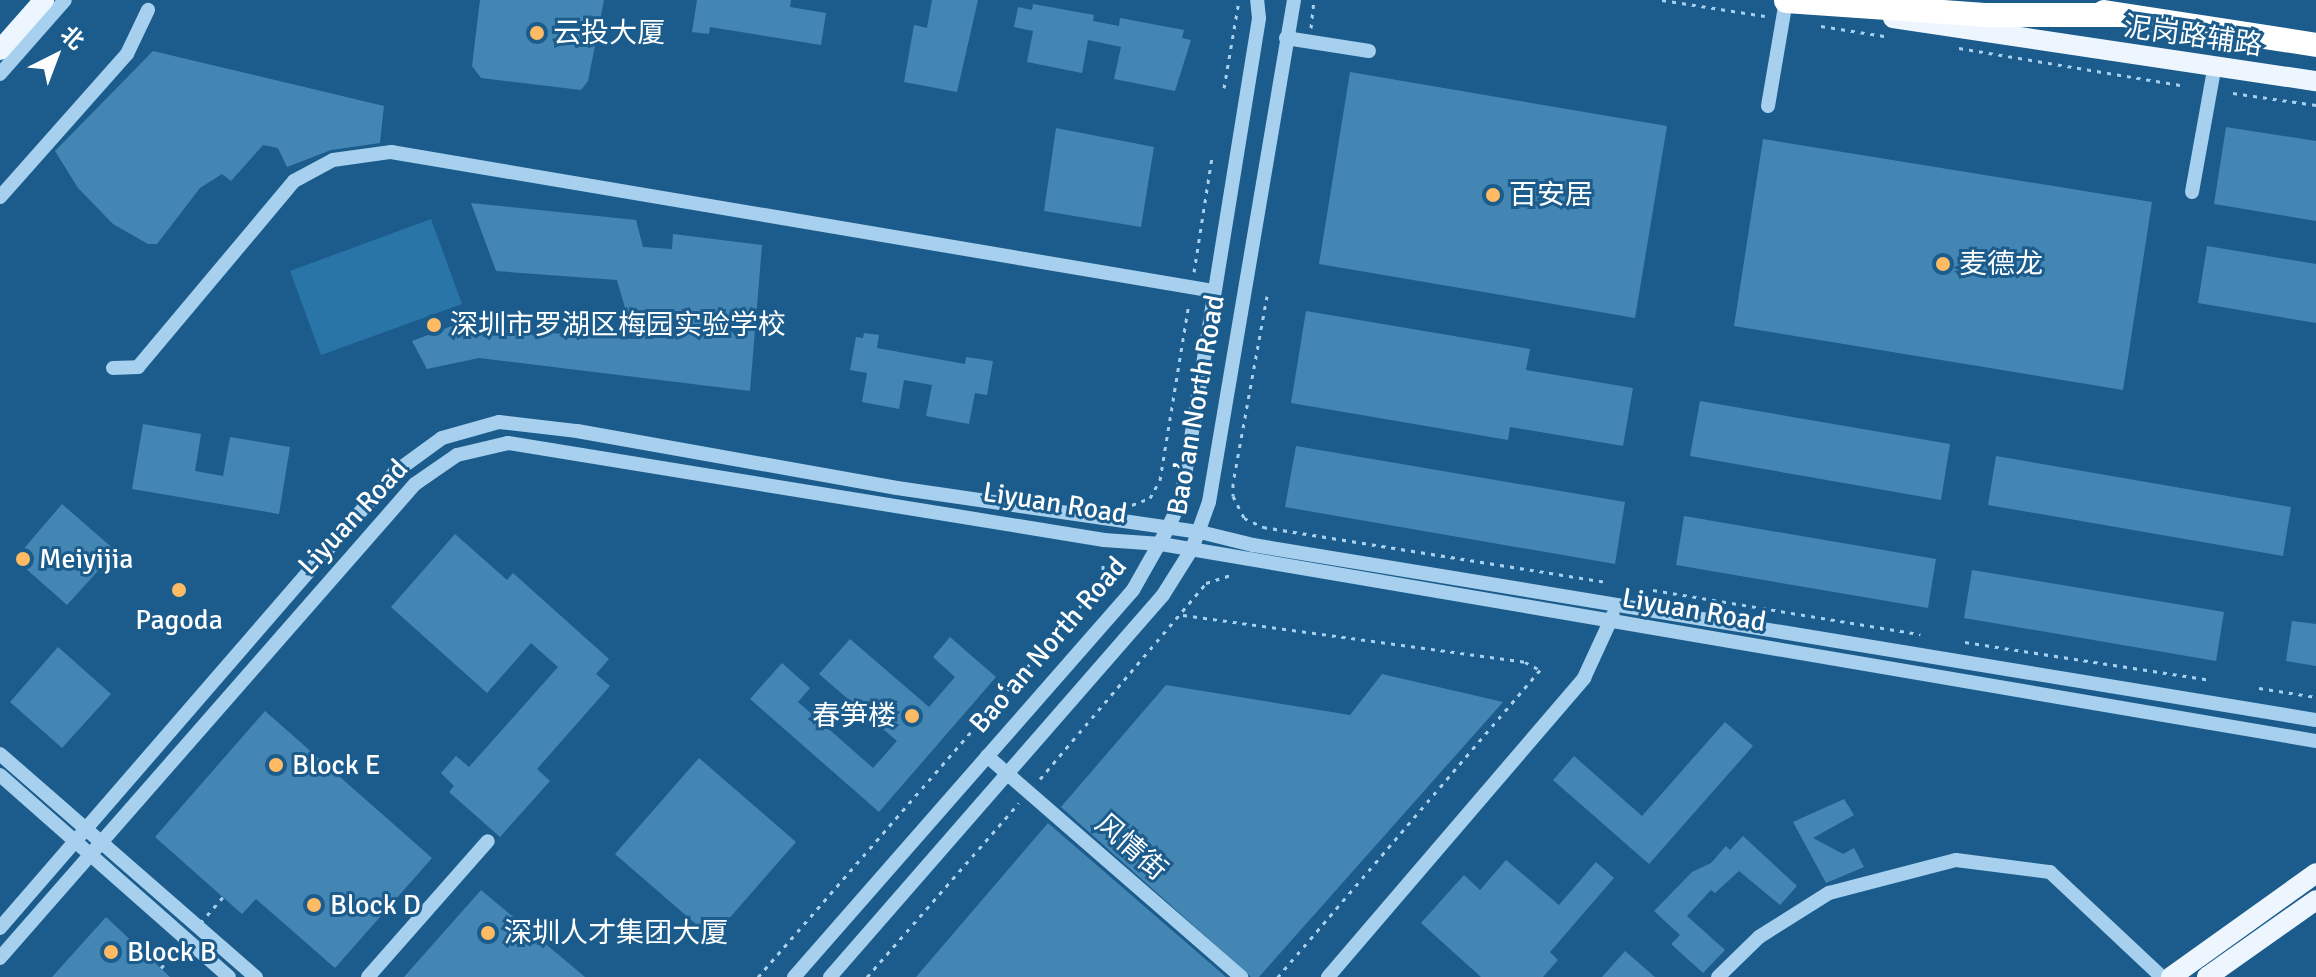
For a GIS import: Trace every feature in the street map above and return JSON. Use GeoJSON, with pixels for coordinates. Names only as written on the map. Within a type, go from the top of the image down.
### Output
{"type":"FeatureCollection","features":[{"type":"Feature","properties":{"kind":"highway"},"geometry":{"type":"LineString","coordinates":[[2034,0],[2316,45]]}},
{"type":"Feature","properties":{"kind":"highway"},"geometry":{"type":"LineString","coordinates":[[1776,6],[1985,15],[2120,15]]}},
{"type":"Feature","properties":{"kind":"main road"},"geometry":{"type":"LineString","coordinates":[[0,50],[44,0]]}},
{"type":"Feature","properties":{"kind":"main road","name":"泥岗路辅路"},"geometry":{"type":"LineString","coordinates":[[1776,6],[2214,70],[2316,81]]}},
{"type":"Feature","properties":{"kind":"main road"},"geometry":{"type":"LineString","coordinates":[[2171,977],[2316,873]]}},
{"type":"Feature","properties":{"kind":"main road"},"geometry":{"type":"LineString","coordinates":[[2207,977],[2316,900]]}},
{"type":"Feature","properties":{"kind":"street"},"geometry":{"type":"LineString","coordinates":[[0,74],[65,0]]}},
{"type":"Feature","properties":{"kind":"street","name":"Bao‘an North Road"},"geometry":{"type":"LineString","coordinates":[[794,977],[1133,590],[1164,537],[1181,500],[1259,18],[1257,0]]}},
{"type":"Feature","properties":{"kind":"street","name":"Bao’an North Road"},"geometry":{"type":"LineString","coordinates":[[830,977],[1163,595],[1192,549],[1209,502],[1294,0]]}},
{"type":"Feature","properties":{"kind":"street"},"geometry":{"type":"LineString","coordinates":[[1768,106],[1776,6]]}},
{"type":"Feature","properties":{"kind":"street"},"geometry":{"type":"LineString","coordinates":[[0,197],[127,54],[148,10]]}},
{"type":"Feature","properties":{"kind":"street"},"geometry":{"type":"LineString","coordinates":[[1286,38],[1369,51]]}},
{"type":"Feature","properties":{"kind":"street"},"geometry":{"type":"LineString","coordinates":[[2192,192],[2214,70]]}},
{"type":"Feature","properties":{"kind":"street"},"geometry":{"type":"LineString","coordinates":[[113,368],[138,367],[294,181],[333,160],[391,152],[1214,291]]}},
{"type":"Feature","properties":{"kind":"street","name":"Liyuan Road"},"geometry":{"type":"LineString","coordinates":[[0,928],[394,473],[430,446],[468,428],[533,424],[1164,537],[1192,549],[2316,741]]}},
{"type":"Feature","properties":{"kind":"street","name":"Liyuan Road"},"geometry":{"type":"LineString","coordinates":[[0,958],[407,491],[434,469],[481,447],[533,444],[1104,540],[1200,532],[2316,720]]}},
{"type":"Feature","properties":{"kind":"street"},"geometry":{"type":"LineString","coordinates":[[1328,977],[1584,678],[1612,622],[1614,604]]}},
{"type":"Feature","properties":{"kind":"street"},"geometry":{"type":"LineString","coordinates":[[0,754],[256,977]]}},
{"type":"Feature","properties":{"kind":"street","name":"风情街"},"geometry":{"type":"LineString","coordinates":[[987,756],[1241,977]]}},
{"type":"Feature","properties":{"kind":"street"},"geometry":{"type":"LineString","coordinates":[[0,775],[229,977]]}},
{"type":"Feature","properties":{"kind":"street"},"geometry":{"type":"LineString","coordinates":[[368,977],[488,841]]}},
{"type":"Feature","properties":{"kind":"street"},"geometry":{"type":"LineString","coordinates":[[1718,977],[1759,937],[1829,893],[1956,860],[2050,872],[2162,977]]}},
{"type":"Feature","properties":{"kind":"path"},"geometry":{"type":"LineString","coordinates":[[1224,88],[1239,0]]}},
{"type":"Feature","properties":{"kind":"path"},"geometry":{"type":"LineString","coordinates":[[1310,30],[1314,0]]}},
{"type":"Feature","properties":{"kind":"path"},"geometry":{"type":"LineString","coordinates":[[1662,0],[1776,6]]}},
{"type":"Feature","properties":{"kind":"path"},"geometry":{"type":"LineString","coordinates":[[1810,24],[1887,37]]}},
{"type":"Feature","properties":{"kind":"path"},"geometry":{"type":"LineString","coordinates":[[1949,47],[2180,85]]}},
{"type":"Feature","properties":{"kind":"path"},"geometry":{"type":"LineString","coordinates":[[2233,93],[2316,105]]}},
{"type":"Feature","properties":{"kind":"path"},"geometry":{"type":"LineString","coordinates":[[1122,504],[1150,498],[1160,480],[1212,157]]}},
{"type":"Feature","properties":{"kind":"path"},"geometry":{"type":"LineString","coordinates":[[1267,296],[1233,483],[1233,496],[1244,518],[1263,527],[1608,582]]}},
{"type":"Feature","properties":{"kind":"path"},"geometry":{"type":"LineString","coordinates":[[758,977],[1093,592],[1103,580],[1103,565]]}},
{"type":"Feature","properties":{"kind":"path"},"geometry":{"type":"LineString","coordinates":[[1231,575],[1206,583],[1183,615],[1525,662],[1540,670],[1278,977]]}},
{"type":"Feature","properties":{"kind":"path"},"geometry":{"type":"LineString","coordinates":[[1653,590],[1920,634]]}},
{"type":"Feature","properties":{"kind":"path"},"geometry":{"type":"LineString","coordinates":[[1965,642],[2211,680]]}},
{"type":"Feature","properties":{"kind":"path"},"geometry":{"type":"LineString","coordinates":[[2259,688],[2316,697]]}},
{"type":"Feature","properties":{"kind":"path"},"geometry":{"type":"LineString","coordinates":[[161,968],[223,897]]}},
{"type":"Feature","properties":{"kind":"shaded area"},"geometry":{"type":"Polygon","coordinates":[[[431,219],[462,304],[321,355],[290,271],[431,219]]]}},
{"type":"Feature","properties":{"kind":"building","name":"云投大厦"},"geometry":{"type":"Polygon","coordinates":[[[480,0],[604,0],[588,81],[581,90],[481,78],[472,66],[480,0]]]}},
{"type":"Feature","properties":{"kind":"building"},"geometry":{"type":"Polygon","coordinates":[[[697,0],[791,0],[790,7],[826,13],[821,45],[710,27],[709,34],[692,32],[697,0]]]}},
{"type":"Feature","properties":{"kind":"building"},"geometry":{"type":"Polygon","coordinates":[[[932,0],[978,0],[957,92],[904,82],[914,25],[927,28],[932,0]]]}},
{"type":"Feature","properties":{"kind":"building"},"geometry":{"type":"Polygon","coordinates":[[[1033,4],[1094,15],[1093,21],[1119,26],[1120,18],[1184,30],[1182,38],[1191,40],[1175,91],[1114,79],[1121,47],[1088,40],[1082,73],[1027,62],[1033,31],[1014,27],[1018,7],[1032,10],[1033,4]]]}},
{"type":"Feature","properties":{"kind":"building"},"geometry":{"type":"Polygon","coordinates":[[[153,51],[384,106],[380,143],[331,150],[287,167],[278,148],[263,145],[231,181],[222,174],[200,188],[157,244],[148,244],[113,224],[78,188],[55,151],[153,51]]]}},
{"type":"Feature","properties":{"kind":"building","name":"百安居"},"geometry":{"type":"Polygon","coordinates":[[[1350,72],[1667,126],[1635,318],[1319,264],[1350,72]]]}},
{"type":"Feature","properties":{"kind":"building"},"geometry":{"type":"Polygon","coordinates":[[[2226,127],[2316,141],[2316,221],[2214,204],[2226,127]]]}},
{"type":"Feature","properties":{"kind":"building"},"geometry":{"type":"Polygon","coordinates":[[[1056,128],[1154,147],[1141,227],[1044,211],[1056,128]]]}},
{"type":"Feature","properties":{"kind":"building","name":"麦德龙"},"geometry":{"type":"Polygon","coordinates":[[[1763,139],[2152,202],[2123,390],[1734,326],[1763,139]]]}},
{"type":"Feature","properties":{"kind":"building"},"geometry":{"type":"Polygon","coordinates":[[[471,203],[636,220],[643,247],[672,249],[673,234],[762,245],[750,391],[479,358],[427,369],[412,341],[452,326],[634,339],[617,280],[496,271],[471,203]]]}},
{"type":"Feature","properties":{"kind":"building"},"geometry":{"type":"Polygon","coordinates":[[[2207,246],[2316,264],[2316,323],[2198,303],[2207,246]]]}},
{"type":"Feature","properties":{"kind":"building"},"geometry":{"type":"Polygon","coordinates":[[[1306,311],[1530,349],[1526,370],[1633,388],[1623,446],[1510,427],[1508,440],[1291,403],[1306,311]]]}},
{"type":"Feature","properties":{"kind":"building"},"geometry":{"type":"Polygon","coordinates":[[[864,333],[879,335],[877,348],[965,364],[966,357],[993,361],[987,395],[975,393],[969,424],[926,416],[932,385],[904,380],[899,409],[862,402],[867,373],[850,370],[856,337],[863,338],[864,333]]]}},
{"type":"Feature","properties":{"kind":"building"},"geometry":{"type":"Polygon","coordinates":[[[1700,401],[1950,444],[1941,500],[1690,456],[1700,401]]]}},
{"type":"Feature","properties":{"kind":"building"},"geometry":{"type":"Polygon","coordinates":[[[143,424],[201,434],[195,471],[223,476],[230,437],[290,447],[279,514],[132,489],[143,424]]]}},
{"type":"Feature","properties":{"kind":"building"},"geometry":{"type":"Polygon","coordinates":[[[1296,446],[1625,502],[1615,564],[1285,507],[1296,446]]]}},
{"type":"Feature","properties":{"kind":"building"},"geometry":{"type":"Polygon","coordinates":[[[1996,456],[2291,507],[2283,556],[1988,505],[1996,456]]]}},
{"type":"Feature","properties":{"kind":"building"},"geometry":{"type":"Polygon","coordinates":[[[62,504],[116,551],[67,605],[15,559],[62,504]]]}},
{"type":"Feature","properties":{"kind":"building"},"geometry":{"type":"Polygon","coordinates":[[[1684,516],[1936,559],[1928,608],[1676,565],[1684,516]]]}},
{"type":"Feature","properties":{"kind":"building"},"geometry":{"type":"Polygon","coordinates":[[[455,534],[507,580],[513,573],[609,659],[596,674],[610,686],[537,769],[550,781],[500,837],[449,792],[454,786],[441,773],[456,756],[469,767],[558,667],[531,643],[487,693],[391,607],[455,534]]]}},
{"type":"Feature","properties":{"kind":"building"},"geometry":{"type":"Polygon","coordinates":[[[1972,570],[2224,612],[2216,661],[1964,618],[1972,570]]]}},
{"type":"Feature","properties":{"kind":"building"},"geometry":{"type":"Polygon","coordinates":[[[2292,621],[2316,624],[2316,666],[2286,661],[2292,621]]]}},
{"type":"Feature","properties":{"kind":"building","name":"春笋楼"},"geometry":{"type":"Polygon","coordinates":[[[950,637],[996,677],[879,812],[750,699],[782,663],[810,688],[798,702],[873,768],[897,741],[819,674],[850,639],[929,707],[955,677],[933,657],[950,637]]]}},
{"type":"Feature","properties":{"kind":"building"},"geometry":{"type":"Polygon","coordinates":[[[58,647],[111,694],[62,748],[10,702],[58,647]]]}},
{"type":"Feature","properties":{"kind":"building"},"geometry":{"type":"Polygon","coordinates":[[[1382,674],[1503,702],[1259,977],[1251,977],[1061,807],[1166,685],[1350,715],[1382,674]]]}},
{"type":"Feature","properties":{"kind":"building"},"geometry":{"type":"Polygon","coordinates":[[[265,711],[432,858],[335,968],[256,899],[242,914],[155,837],[265,711]]]}},
{"type":"Feature","properties":{"kind":"building"},"geometry":{"type":"Polygon","coordinates":[[[1725,722],[1753,746],[1649,864],[1553,780],[1574,756],[1642,816],[1725,722]]]}},
{"type":"Feature","properties":{"kind":"building"},"geometry":{"type":"Polygon","coordinates":[[[699,758],[796,842],[712,938],[615,854],[699,758]]]}},
{"type":"Feature","properties":{"kind":"building"},"geometry":{"type":"Polygon","coordinates":[[[1844,799],[1854,815],[1813,838],[1843,854],[1854,848],[1864,867],[1826,883],[1793,822],[1844,799]]]}},
{"type":"Feature","properties":{"kind":"building"},"geometry":{"type":"Polygon","coordinates":[[[1048,823],[1226,977],[916,977],[1048,823]]]}},
{"type":"Feature","properties":{"kind":"building"},"geometry":{"type":"Polygon","coordinates":[[[1743,836],[1797,886],[1780,905],[1739,871],[1715,893],[1711,890],[1687,916],[1725,950],[1703,973],[1671,944],[1680,935],[1654,911],[1692,872],[1711,863],[1726,846],[1730,850],[1743,836]]]}},
{"type":"Feature","properties":{"kind":"building"},"geometry":{"type":"Polygon","coordinates":[[[1506,860],[1559,905],[1596,862],[1614,878],[1550,952],[1558,960],[1543,977],[1481,977],[1421,923],[1464,875],[1480,890],[1506,860]]]}},
{"type":"Feature","properties":{"kind":"building","name":"深圳人才集团大厦"},"geometry":{"type":"Polygon","coordinates":[[[481,890],[585,977],[404,977],[481,890]]]}},
{"type":"Feature","properties":{"kind":"building","name":"Block B"},"geometry":{"type":"Polygon","coordinates":[[[106,917],[170,977],[52,977],[106,917]]]}},
{"type":"Feature","properties":{"kind":"building"},"geometry":{"type":"Polygon","coordinates":[[[1625,951],[1655,977],[1602,977],[1625,951]]]}},
{"type":"Feature","properties":{"kind":"place","name":"云投大厦"},"geometry":{"type":"Point","coordinates":[537,33]}},
{"type":"Feature","properties":{"kind":"place","name":"百安居"},"geometry":{"type":"Point","coordinates":[1493,195]}},
{"type":"Feature","properties":{"kind":"place","name":"麦德龙"},"geometry":{"type":"Point","coordinates":[1943,264]}},
{"type":"Feature","properties":{"kind":"place","name":"深圳市罗湖区梅园实验学校"},"geometry":{"type":"Point","coordinates":[434,325]}},
{"type":"Feature","properties":{"kind":"place","name":"Meiyijia"},"geometry":{"type":"Point","coordinates":[23,559]}},
{"type":"Feature","properties":{"kind":"place","name":"Pagoda"},"geometry":{"type":"Point","coordinates":[179,590]}},
{"type":"Feature","properties":{"kind":"place","name":"春笋楼"},"geometry":{"type":"Point","coordinates":[912,716]}},
{"type":"Feature","properties":{"kind":"place","name":"Block E"},"geometry":{"type":"Point","coordinates":[276,765]}},
{"type":"Feature","properties":{"kind":"place","name":"Block D"},"geometry":{"type":"Point","coordinates":[314,905]}},
{"type":"Feature","properties":{"kind":"place","name":"深圳人才集团大厦"},"geometry":{"type":"Point","coordinates":[488,933]}},
{"type":"Feature","properties":{"kind":"place","name":"Block B"},"geometry":{"type":"Point","coordinates":[111,952]}}]}
